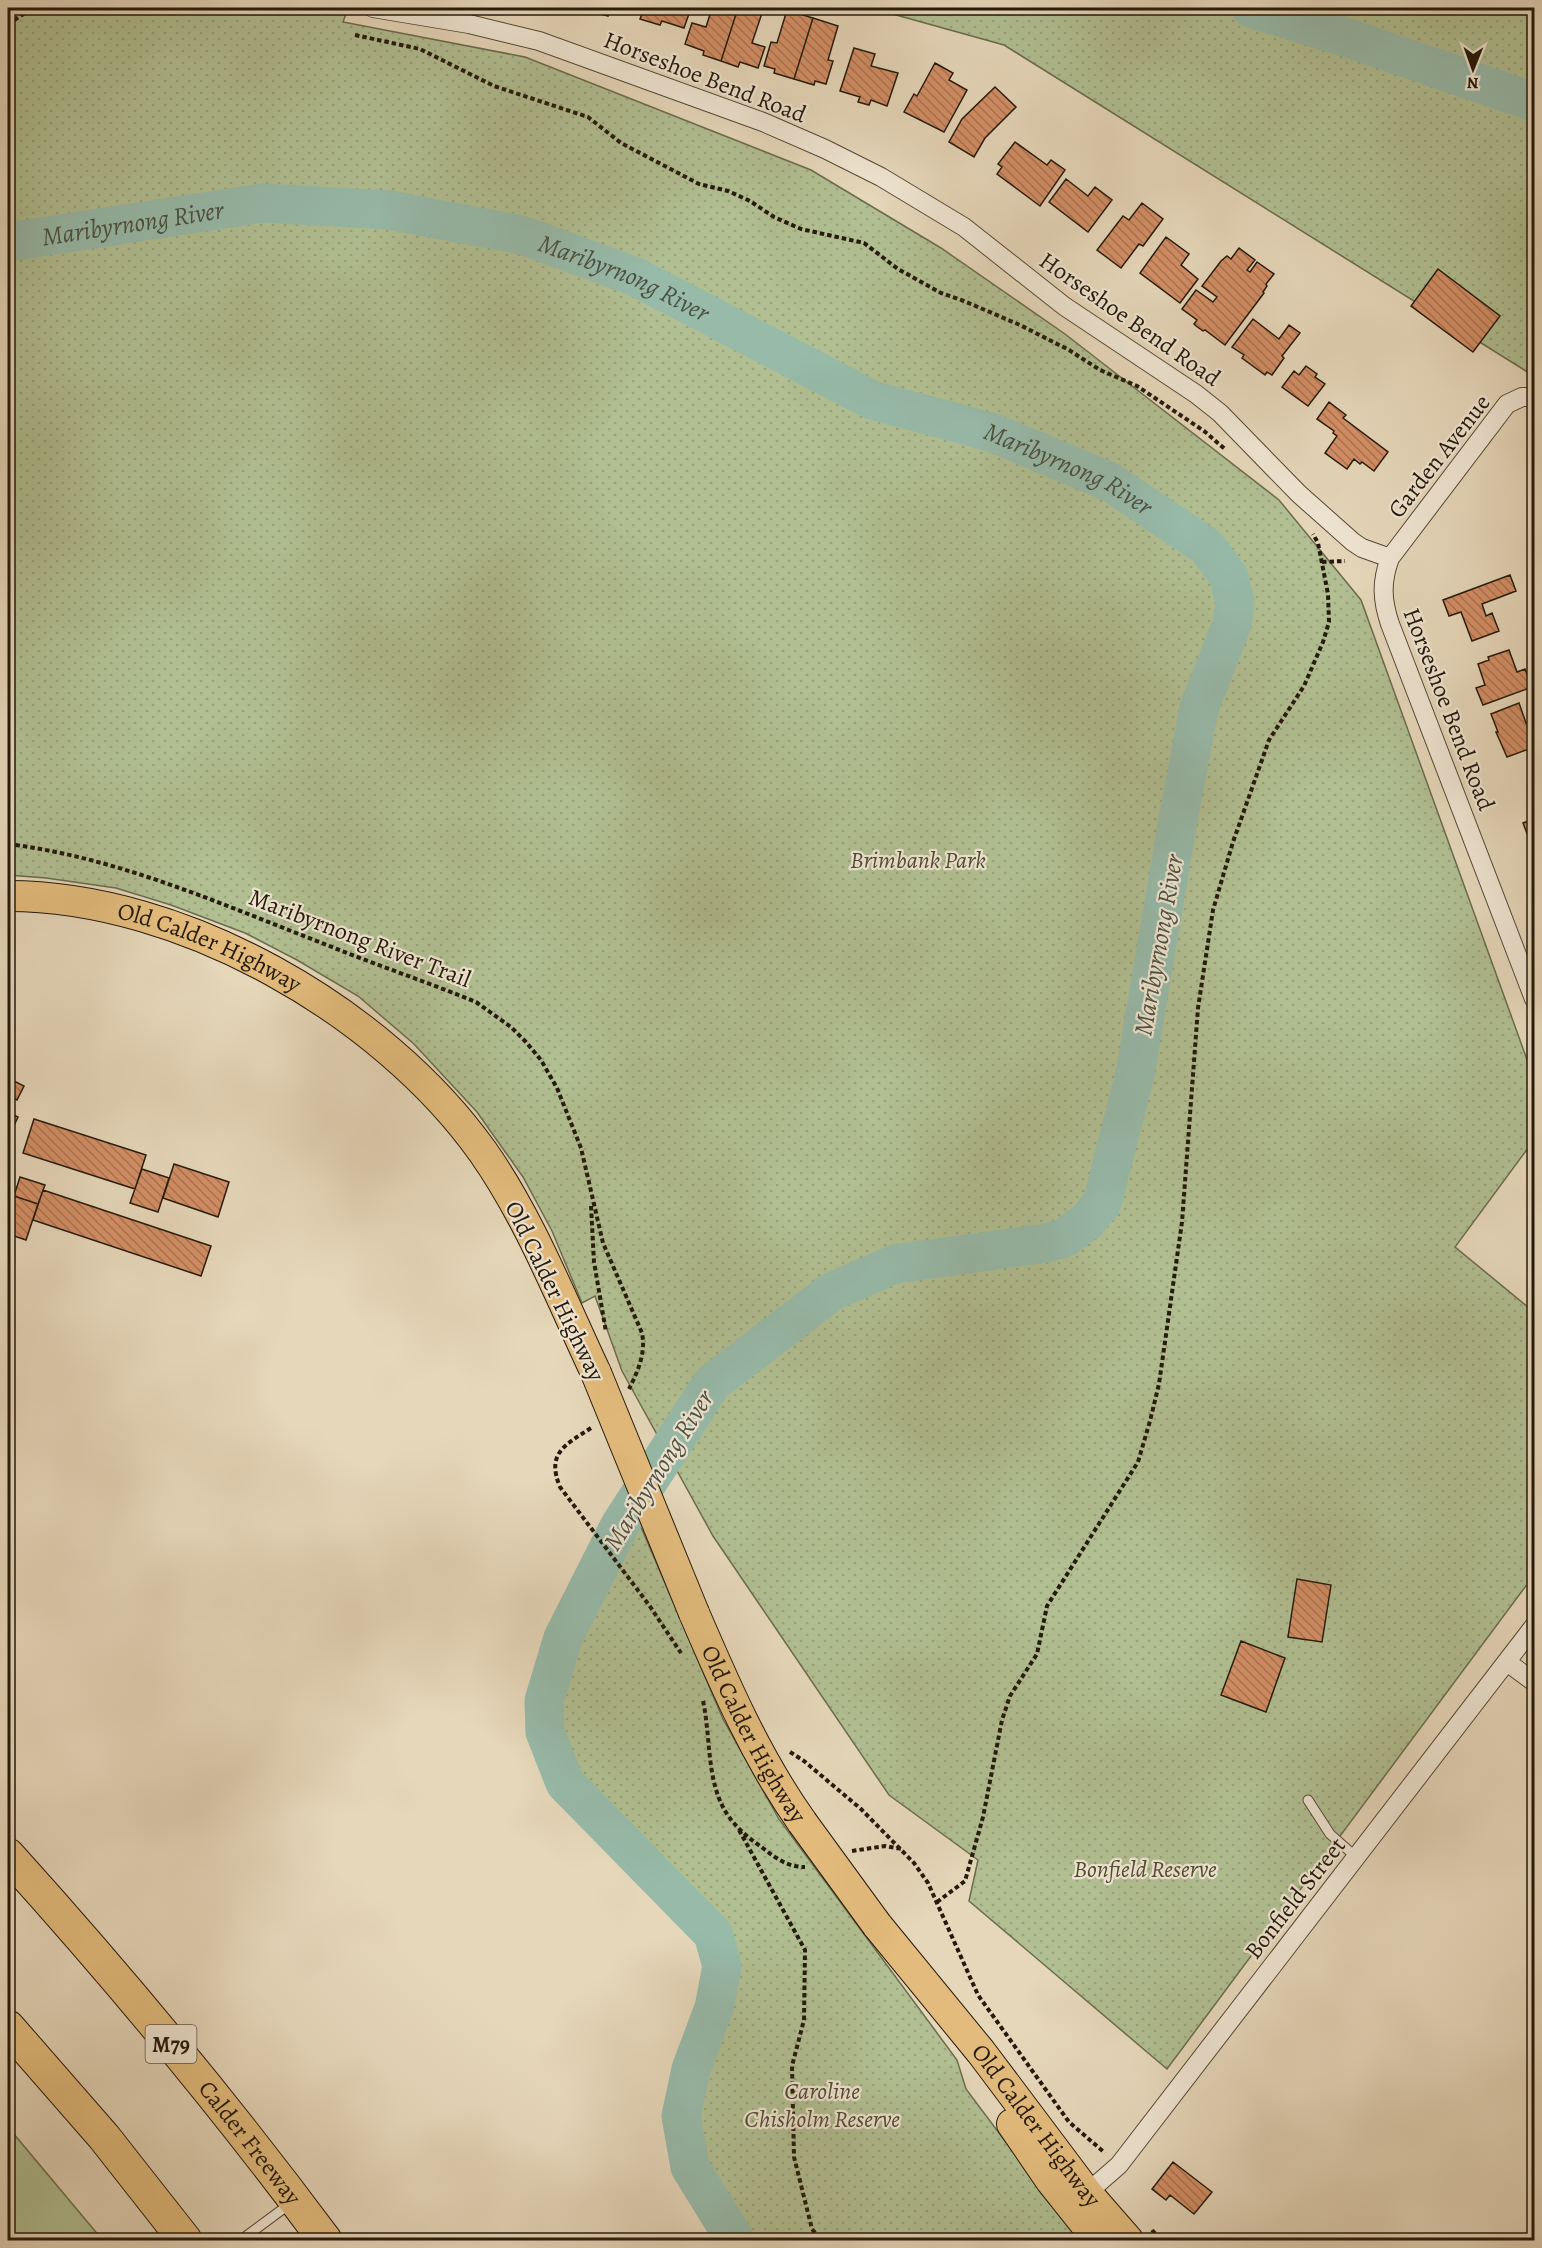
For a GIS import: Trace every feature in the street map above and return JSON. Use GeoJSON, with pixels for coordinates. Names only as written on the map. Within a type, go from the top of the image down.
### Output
{"type":"FeatureCollection","features":[{"type":"Feature","properties":{"kind":"highway","name":"Calder Freeway"},"geometry":{"type":"LineString","coordinates":[[8,1856],[158,2027],[256,2147],[326,2241]]}},
{"type":"Feature","properties":{"kind":"highway"},"geometry":{"type":"LineString","coordinates":[[8,2027],[104,2137],[185,2241]]}},
{"type":"Feature","properties":{"kind":"main road","name":"Old Calder Highway"},"geometry":{"type":"LineString","coordinates":[[8,896],[71,901],[124,912],[196,934],[274,971],[361,1028],[392,1053],[457,1118],[483,1152],[523,1218],[596,1373],[724,1685],[781,1792],[877,1925],[981,2052],[1079,2200],[1098,2241]]}},
{"type":"Feature","properties":{"kind":"main road","name":"Old Calder Highway"},"geometry":{"type":"LineString","coordinates":[[1079,2200],[1128,2241]]}},
{"type":"Feature","properties":{"kind":"street","name":"Horseshoe Bend Road"},"geometry":{"type":"LineString","coordinates":[[373,8],[469,24],[539,41],[763,122],[881,177],[964,227],[1064,306],[1196,394],[1227,420],[1299,494],[1353,542],[1362,548],[1390,558],[1384,574],[1384,606],[1534,999]]}},
{"type":"Feature","properties":{"kind":"street","name":"Garden Avenue"},"geometry":{"type":"LineString","coordinates":[[1390,558],[1507,404],[1522,398],[1534,397]]}},
{"type":"Feature","properties":{"kind":"street","name":"Bonfield Street"},"geometry":{"type":"LineString","coordinates":[[1079,2200],[1119,2165],[1534,1626]]}},
{"type":"Feature","properties":{"kind":"street"},"geometry":{"type":"LineString","coordinates":[[1507,1662],[1534,1682]]}},
{"type":"Feature","properties":{"kind":"lane"},"geometry":{"type":"LineString","coordinates":[[1308,1800],[1330,1834],[1356,1857]]}},
{"type":"Feature","properties":{"kind":"lane"},"geometry":{"type":"LineString","coordinates":[[241,2241],[295,2200]]}},
{"type":"Feature","properties":{"kind":"path"},"geometry":{"type":"LineString","coordinates":[[8,24],[33,8]]}},
{"type":"Feature","properties":{"kind":"path"},"geometry":{"type":"LineString","coordinates":[[355,35],[420,49],[494,86],[588,117],[621,143],[699,184],[728,191],[750,201],[774,217],[801,229],[864,243],[898,269],[941,293],[1020,325],[1069,350],[1100,370],[1137,386],[1204,431],[1231,454]]}},
{"type":"Feature","properties":{"kind":"path"},"geometry":{"type":"LineString","coordinates":[[937,1902],[965,1881],[983,1817],[1002,1720],[1010,1696],[1037,1654],[1047,1606],[1138,1462],[1150,1421],[1159,1384],[1182,1222],[1198,1008],[1213,910],[1233,842],[1269,740],[1304,686],[1329,622],[1328,594],[1318,543],[1312,533]]}},
{"type":"Feature","properties":{"kind":"path","name":"Maribyrnong River Trail"},"geometry":{"type":"LineString","coordinates":[[8,844],[67,854],[116,866],[233,907],[476,1002],[511,1027],[541,1060],[557,1088],[581,1148],[591,1196],[594,1262],[607,1335]]}},
{"type":"Feature","properties":{"kind":"path"},"geometry":{"type":"LineString","coordinates":[[560,1487],[649,1605]]}},
{"type":"Feature","properties":{"kind":"path"},"geometry":{"type":"LineString","coordinates":[[785,1750],[804,1761],[902,1849],[928,1883],[978,1995],[1069,2122],[1119,2165]]}},
{"type":"Feature","properties":{"kind":"path"},"geometry":{"type":"LineString","coordinates":[[735,1824],[805,1950],[804,2020],[792,2066],[795,2157],[812,2229],[821,2241]]}},
{"type":"Feature","properties":{"kind":"green space","name":"Brimbank Park"},"geometry":{"type":"Polygon","coordinates":[[[8,8],[348,8],[343,22],[525,57],[811,170],[941,248],[1065,334],[1279,500],[1361,600],[1534,1079],[1534,1140],[1455,1247],[1534,1312],[1534,1575],[1167,2069],[969,1901],[978,1860],[889,1795],[713,1536],[622,1371],[595,1296],[582,1303],[552,1231],[523,1177],[477,1112],[414,1044],[358,996],[245,933],[171,905],[116,888],[8,875],[8,8]]]}},
{"type":"Feature","properties":{"kind":"green space"},"geometry":{"type":"Polygon","coordinates":[[[871,8],[1534,8],[1534,376],[1004,45],[871,8]]]}},
{"type":"Feature","properties":{"kind":"green space","name":"Caroline Chisholm Reserve"},"geometry":{"type":"Polygon","coordinates":[[[632,1506],[723,1719],[779,1819],[957,2060],[966,2089],[1079,2240],[735,2240],[690,2167],[681,2116],[691,2069],[714,2008],[722,1966],[713,1935],[565,1783],[545,1732],[544,1701],[563,1638],[620,1525],[632,1506]]]}},
{"type":"Feature","properties":{"kind":"green space"},"geometry":{"type":"Polygon","coordinates":[[[8,2127],[100,2237],[104,2240],[8,2240],[8,2127]]]}},
{"type":"Feature","properties":{"kind":"building"},"geometry":{"type":"Polygon","coordinates":[[[581,8],[610,8],[608,16],[581,8]]]}},
{"type":"Feature","properties":{"kind":"building"},"geometry":{"type":"Polygon","coordinates":[[[628,8],[691,8],[684,28],[662,21],[660,25],[640,19],[642,14],[628,8]]]}},
{"type":"Feature","properties":{"kind":"building"},"geometry":{"type":"Polygon","coordinates":[[[712,8],[728,8],[737,11],[721,61],[703,55],[704,51],[685,44],[692,23],[706,27],[712,8]]]}},
{"type":"Feature","properties":{"kind":"building"},"geometry":{"type":"Polygon","coordinates":[[[748,9],[762,13],[752,43],[765,47],[758,68],[740,62],[738,67],[721,61],[737,11],[747,14],[748,9]]]}},
{"type":"Feature","properties":{"kind":"building"},"geometry":{"type":"Polygon","coordinates":[[[787,10],[813,18],[794,79],[774,73],[775,69],[764,66],[771,42],[777,43],[787,10]]]}},
{"type":"Feature","properties":{"kind":"building"},"geometry":{"type":"Polygon","coordinates":[[[813,18],[838,26],[828,60],[833,61],[826,84],[815,81],[814,85],[794,79],[813,18]]]}},
{"type":"Feature","properties":{"kind":"building"},"geometry":{"type":"Polygon","coordinates":[[[854,48],[875,54],[871,66],[898,73],[887,106],[871,100],[869,105],[858,102],[860,97],[840,91],[854,48]]]}},
{"type":"Feature","properties":{"kind":"building"},"geometry":{"type":"Polygon","coordinates":[[[935,63],[953,73],[949,80],[967,90],[944,132],[904,112],[914,94],[917,96],[935,63]]]}},
{"type":"Feature","properties":{"kind":"building"},"geometry":{"type":"Polygon","coordinates":[[[995,87],[1016,107],[985,138],[974,157],[949,142],[962,119],[995,87]]]}},
{"type":"Feature","properties":{"kind":"building"},"geometry":{"type":"Polygon","coordinates":[[[1015,142],[1047,165],[1051,160],[1065,170],[1040,206],[997,174],[1002,167],[998,164],[1015,142]]]}},
{"type":"Feature","properties":{"kind":"building"},"geometry":{"type":"Polygon","coordinates":[[[1066,179],[1088,196],[1095,187],[1112,200],[1088,232],[1049,202],[1066,179]]]}},
{"type":"Feature","properties":{"kind":"building"},"geometry":{"type":"Polygon","coordinates":[[[1142,203],[1163,219],[1143,246],[1139,244],[1121,268],[1097,250],[1123,216],[1129,220],[1142,203]]]}},
{"type":"Feature","properties":{"kind":"building"},"geometry":{"type":"Polygon","coordinates":[[[1166,237],[1189,254],[1181,265],[1198,279],[1180,303],[1140,273],[1166,237]]]}},
{"type":"Feature","properties":{"kind":"building"},"geometry":{"type":"Polygon","coordinates":[[[1239,248],[1255,260],[1247,270],[1250,272],[1257,262],[1274,274],[1266,284],[1264,293],[1225,345],[1196,326],[1194,324],[1197,320],[1182,309],[1196,290],[1213,302],[1217,297],[1202,286],[1221,261],[1227,256],[1231,259],[1239,248]]]}},
{"type":"Feature","properties":{"kind":"building"},"geometry":{"type":"Polygon","coordinates":[[[1438,269],[1500,316],[1473,352],[1411,306],[1438,269]]]}},
{"type":"Feature","properties":{"kind":"building"},"geometry":{"type":"Polygon","coordinates":[[[1253,319],[1279,339],[1289,325],[1300,333],[1282,356],[1284,358],[1272,375],[1267,372],[1265,375],[1242,358],[1244,355],[1232,347],[1253,319]]]}},
{"type":"Feature","properties":{"kind":"building"},"geometry":{"type":"Polygon","coordinates":[[[1306,366],[1325,384],[1308,406],[1282,387],[1294,371],[1299,375],[1306,366]]]}},
{"type":"Feature","properties":{"kind":"building"},"geometry":{"type":"Polygon","coordinates":[[[1329,402],[1346,415],[1343,418],[1388,452],[1374,471],[1354,459],[1347,469],[1325,453],[1337,436],[1333,433],[1334,431],[1317,419],[1329,402]]]}},
{"type":"Feature","properties":{"kind":"building"},"geometry":{"type":"Polygon","coordinates":[[[1534,458],[1534,471],[1528,465],[1534,458]]]}},
{"type":"Feature","properties":{"kind":"building"},"geometry":{"type":"Polygon","coordinates":[[[1510,575],[1516,591],[1482,604],[1486,616],[1492,613],[1499,631],[1472,641],[1461,612],[1449,616],[1443,600],[1510,575]]]}},
{"type":"Feature","properties":{"kind":"building"},"geometry":{"type":"Polygon","coordinates":[[[1509,650],[1517,672],[1525,669],[1532,687],[1483,705],[1476,688],[1485,685],[1478,664],[1489,660],[1488,657],[1509,650]]]}},
{"type":"Feature","properties":{"kind":"building"},"geometry":{"type":"Polygon","coordinates":[[[1519,703],[1526,723],[1530,722],[1534,732],[1534,747],[1507,757],[1491,714],[1519,703]]]}},
{"type":"Feature","properties":{"kind":"building"},"geometry":{"type":"Polygon","coordinates":[[[1534,819],[1534,852],[1523,823],[1534,819]]]}},
{"type":"Feature","properties":{"kind":"building"},"geometry":{"type":"Polygon","coordinates":[[[8,1078],[24,1086],[17,1100],[8,1095],[8,1078]]]}},
{"type":"Feature","properties":{"kind":"building"},"geometry":{"type":"Polygon","coordinates":[[[8,1112],[18,1117],[8,1138],[8,1112]]]}},
{"type":"Feature","properties":{"kind":"building"},"geometry":{"type":"Polygon","coordinates":[[[34,1119],[146,1155],[135,1189],[23,1153],[34,1119]]]}},
{"type":"Feature","properties":{"kind":"building"},"geometry":{"type":"Polygon","coordinates":[[[174,1164],[229,1182],[218,1217],[163,1198],[174,1164]]]}},
{"type":"Feature","properties":{"kind":"building"},"geometry":{"type":"Polygon","coordinates":[[[142,1169],[169,1178],[158,1212],[130,1203],[142,1169]]]}},
{"type":"Feature","properties":{"kind":"building"},"geometry":{"type":"Polygon","coordinates":[[[20,1177],[45,1185],[38,1204],[14,1196],[20,1177]]]}},
{"type":"Feature","properties":{"kind":"building"},"geometry":{"type":"Polygon","coordinates":[[[43,1190],[211,1246],[201,1276],[33,1220],[43,1190]]]}},
{"type":"Feature","properties":{"kind":"building"},"geometry":{"type":"Polygon","coordinates":[[[8,1194],[38,1204],[26,1240],[8,1234],[8,1194]]]}},
{"type":"Feature","properties":{"kind":"building"},"geometry":{"type":"Polygon","coordinates":[[[1297,1579],[1331,1585],[1322,1642],[1288,1637],[1297,1579]]]}},
{"type":"Feature","properties":{"kind":"building"},"geometry":{"type":"Polygon","coordinates":[[[1241,1641],[1285,1658],[1266,1712],[1221,1695],[1241,1641]]]}},
{"type":"Feature","properties":{"kind":"building"},"geometry":{"type":"Polygon","coordinates":[[[1173,2162],[1212,2192],[1194,2214],[1170,2195],[1166,2200],[1152,2189],[1173,2162]]]}},
{"type":"Feature","properties":{"kind":"waterway","name":"Maribyrnong River"},"geometry":{"type":"LineString","coordinates":[[1251,8],[1348,38],[1534,102]]}},
{"type":"Feature","properties":{"kind":"waterway","name":"Maribyrnong River"},"geometry":{"type":"LineString","coordinates":[[8,242],[263,203],[389,210],[522,235],[636,277],[872,400],[994,433],[1110,482],[1207,547],[1229,577],[1235,603],[1232,624],[1199,708],[1135,1074],[1102,1203],[1087,1221],[1064,1238],[1046,1243],[895,1264],[831,1292],[712,1383],[620,1525],[563,1638],[544,1701],[545,1732],[565,1783],[713,1934],[722,1966],[714,2008],[691,2069],[681,2116],[690,2167],[735,2240]]}},
{"type":"Feature","properties":{"kind":"park label","name":"Bonfield Reserve"},"geometry":{"type":"Point","coordinates":[1145,1869]}}]}
